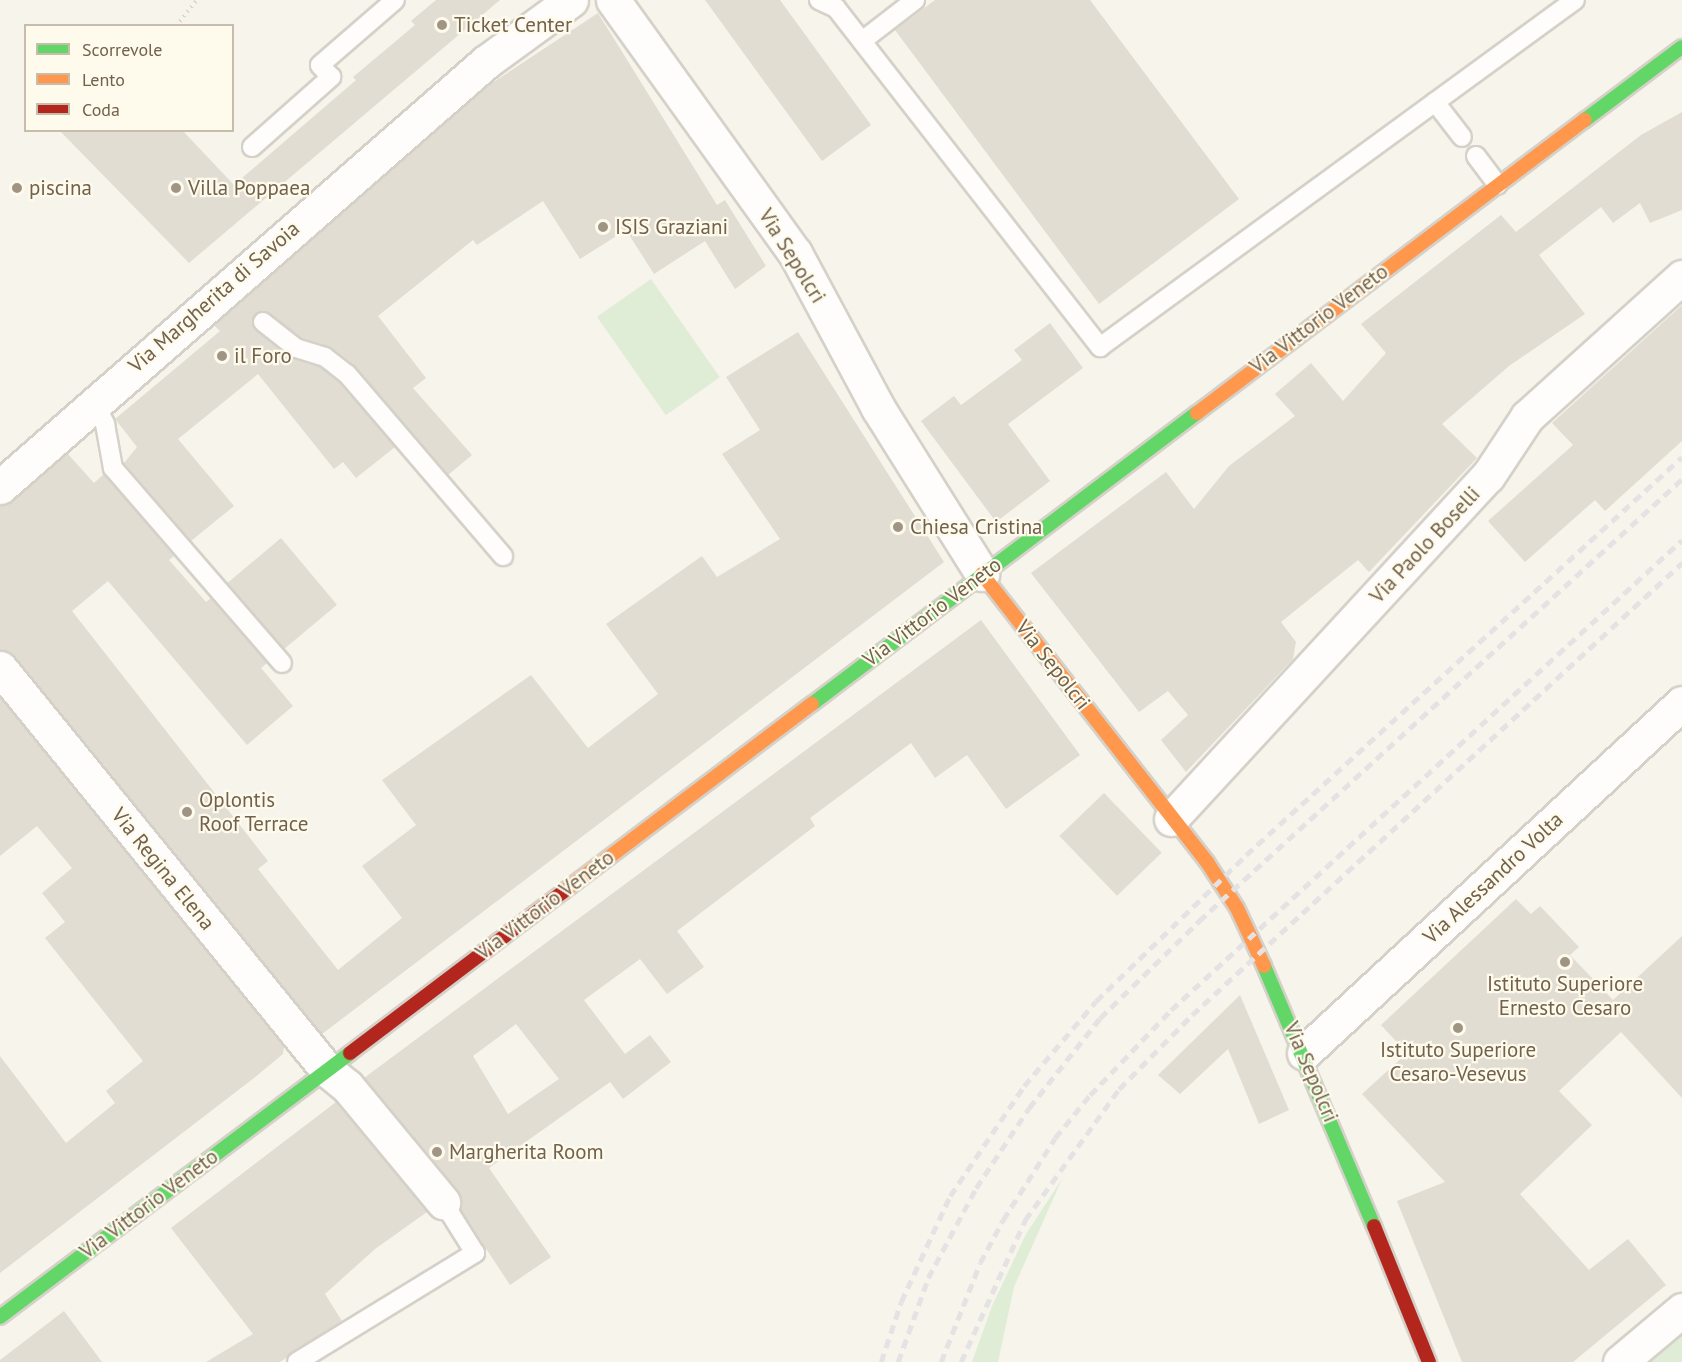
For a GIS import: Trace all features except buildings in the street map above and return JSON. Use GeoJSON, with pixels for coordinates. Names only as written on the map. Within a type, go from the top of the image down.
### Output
{"type":"FeatureCollection","features":[{"type":"Feature","properties":{"kind":"main road","name":"Via Vittorio Veneto"},"geometry":{"type":"LineString","coordinates":[[0,1317],[1682,47]]}},
{"type":"Feature","properties":{"kind":"main road","name":"Via Sepolcri"},"geometry":{"type":"LineString","coordinates":[[982,574],[1237,908],[1304,1053],[1429,1362]]}},
{"type":"Feature","properties":{"kind":"street","name":"Via Margherita di Savoia"},"geometry":{"type":"LineString","coordinates":[[0,487],[94,402],[235,289],[486,62],[572,0]]}},
{"type":"Feature","properties":{"kind":"street","name":"Via Sepolcri"},"geometry":{"type":"LineString","coordinates":[[613,0],[795,253],[878,408],[982,574]]}},
{"type":"Feature","properties":{"kind":"street","name":"Via Paolo Boselli"},"geometry":{"type":"LineString","coordinates":[[1171,819],[1488,476],[1527,417],[1682,277]]}},
{"type":"Feature","properties":{"kind":"street","name":"Via Regina Elena"},"geometry":{"type":"LineString","coordinates":[[0,668],[327,1070]]}},
{"type":"Feature","properties":{"kind":"street","name":"Via Alessandro Volta"},"geometry":{"type":"LineString","coordinates":[[1304,1053],[1682,703]]}},
{"type":"Feature","properties":{"kind":"street"},"geometry":{"type":"LineString","coordinates":[[327,1070],[354,1095],[443,1202]]}},
{"type":"Feature","properties":{"kind":"street"},"geometry":{"type":"LineString","coordinates":[[1620,1362],[1682,1310]]}},
{"type":"Feature","properties":{"kind":"lane"},"geometry":{"type":"LineString","coordinates":[[252,147],[331,77],[320,64],[394,0]]}},
{"type":"Feature","properties":{"kind":"lane"},"geometry":{"type":"LineString","coordinates":[[819,0],[841,4],[862,41],[1100,347],[1575,0]]}},
{"type":"Feature","properties":{"kind":"lane"},"geometry":{"type":"LineString","coordinates":[[862,41],[915,0]]}},
{"type":"Feature","properties":{"kind":"lane"},"geometry":{"type":"LineString","coordinates":[[1435,102],[1462,137]]}},
{"type":"Feature","properties":{"kind":"lane"},"geometry":{"type":"LineString","coordinates":[[1476,156],[1498,185]]}},
{"type":"Feature","properties":{"kind":"lane"},"geometry":{"type":"LineString","coordinates":[[263,322],[296,348],[325,357],[347,374],[503,556]]}},
{"type":"Feature","properties":{"kind":"lane"},"geometry":{"type":"LineString","coordinates":[[94,402],[105,424],[113,468],[282,663]]}},
{"type":"Feature","properties":{"kind":"lane"},"geometry":{"type":"LineString","coordinates":[[297,1362],[475,1253],[443,1202]]}},
{"type":"Feature","properties":{"kind":"path"},"geometry":{"type":"LineString","coordinates":[[178,24],[197,0]]}},
{"type":"Feature","properties":{"kind":"green space"},"geometry":{"type":"Polygon","coordinates":[[[651,279],[720,377],[666,415],[597,317],[651,279]]]}},
{"type":"Feature","properties":{"kind":"green space"},"geometry":{"type":"Polygon","coordinates":[[[1062,1179],[1014,1287],[998,1362],[972,1362],[992,1306],[1026,1234],[1062,1179]]]}},
{"type":"Feature","properties":{"kind":"green space"},"geometry":{"type":"Polygon","coordinates":[[[1682,1332],[1682,1362],[1646,1362],[1682,1332]]]}},
{"type":"Feature","properties":{"kind":"railway"},"geometry":{"type":"LineString","coordinates":[[881,1362],[901,1302],[950,1196],[1024,1086],[1096,1001],[1246,855],[1682,457]]}},
{"type":"Feature","properties":{"kind":"railway"},"geometry":{"type":"LineString","coordinates":[[898,1362],[928,1278],[976,1188],[1029,1108],[1100,1018],[1199,921],[1682,479]]}},
{"type":"Feature","properties":{"kind":"railway"},"geometry":{"type":"LineString","coordinates":[[941,1362],[980,1263],[1003,1220],[1055,1138],[1090,1095],[1171,1010],[1682,540]]}},
{"type":"Feature","properties":{"kind":"railway"},"geometry":{"type":"LineString","coordinates":[[961,1362],[1025,1220],[1119,1089],[1192,1015],[1682,563]]}},
{"type":"Feature","properties":{"kind":"traffic: fast"},"geometry":{"type":"LineString","coordinates":[[1585,120],[1682,47]]}},
{"type":"Feature","properties":{"kind":"traffic: fast"},"geometry":{"type":"LineString","coordinates":[[812,704],[1197,413]]}},
{"type":"Feature","properties":{"kind":"traffic: fast"},"geometry":{"type":"LineString","coordinates":[[1264,966],[1374,1226]]}},
{"type":"Feature","properties":{"kind":"traffic: fast"},"geometry":{"type":"LineString","coordinates":[[0,1317],[350,1053]]}},
{"type":"Feature","properties":{"kind":"traffic: slow"},"geometry":{"type":"LineString","coordinates":[[1197,413],[1585,120]]}},
{"type":"Feature","properties":{"kind":"traffic: slow"},"geometry":{"type":"LineString","coordinates":[[982,574],[1207,862],[1237,908],[1264,966]]}},
{"type":"Feature","properties":{"kind":"traffic: slow"},"geometry":{"type":"LineString","coordinates":[[563,892],[812,704]]}},
{"type":"Feature","properties":{"kind":"traffic: jam"},"geometry":{"type":"LineString","coordinates":[[350,1053],[563,892]]}},
{"type":"Feature","properties":{"kind":"traffic: jam"},"geometry":{"type":"LineString","coordinates":[[1374,1226],[1429,1362]]}},
{"type":"Feature","properties":{"kind":"place","name":"Ticket Center"},"geometry":{"type":"Point","coordinates":[442,25]}},
{"type":"Feature","properties":{"kind":"place","name":"piscina"},"geometry":{"type":"Point","coordinates":[17,188]}},
{"type":"Feature","properties":{"kind":"place","name":"Villa Poppaea"},"geometry":{"type":"Point","coordinates":[176,188]}},
{"type":"Feature","properties":{"kind":"place","name":"ISIS Graziani"},"geometry":{"type":"Point","coordinates":[603,227]}},
{"type":"Feature","properties":{"kind":"place","name":"il Foro"},"geometry":{"type":"Point","coordinates":[222,356]}},
{"type":"Feature","properties":{"kind":"place","name":"Chiesa Cristina"},"geometry":{"type":"Point","coordinates":[898,527]}},
{"type":"Feature","properties":{"kind":"place","name":"Oplontis Roof Terrace"},"geometry":{"type":"Point","coordinates":[187,812]}},
{"type":"Feature","properties":{"kind":"place","name":"Istituto Superiore Ernesto Cesaro"},"geometry":{"type":"Point","coordinates":[1565,962]}},
{"type":"Feature","properties":{"kind":"place","name":"Istituto Superiore Cesaro-Vesevus"},"geometry":{"type":"Point","coordinates":[1458,1028]}},
{"type":"Feature","properties":{"kind":"place","name":"Margherita Room"},"geometry":{"type":"Point","coordinates":[437,1152]}}]}
